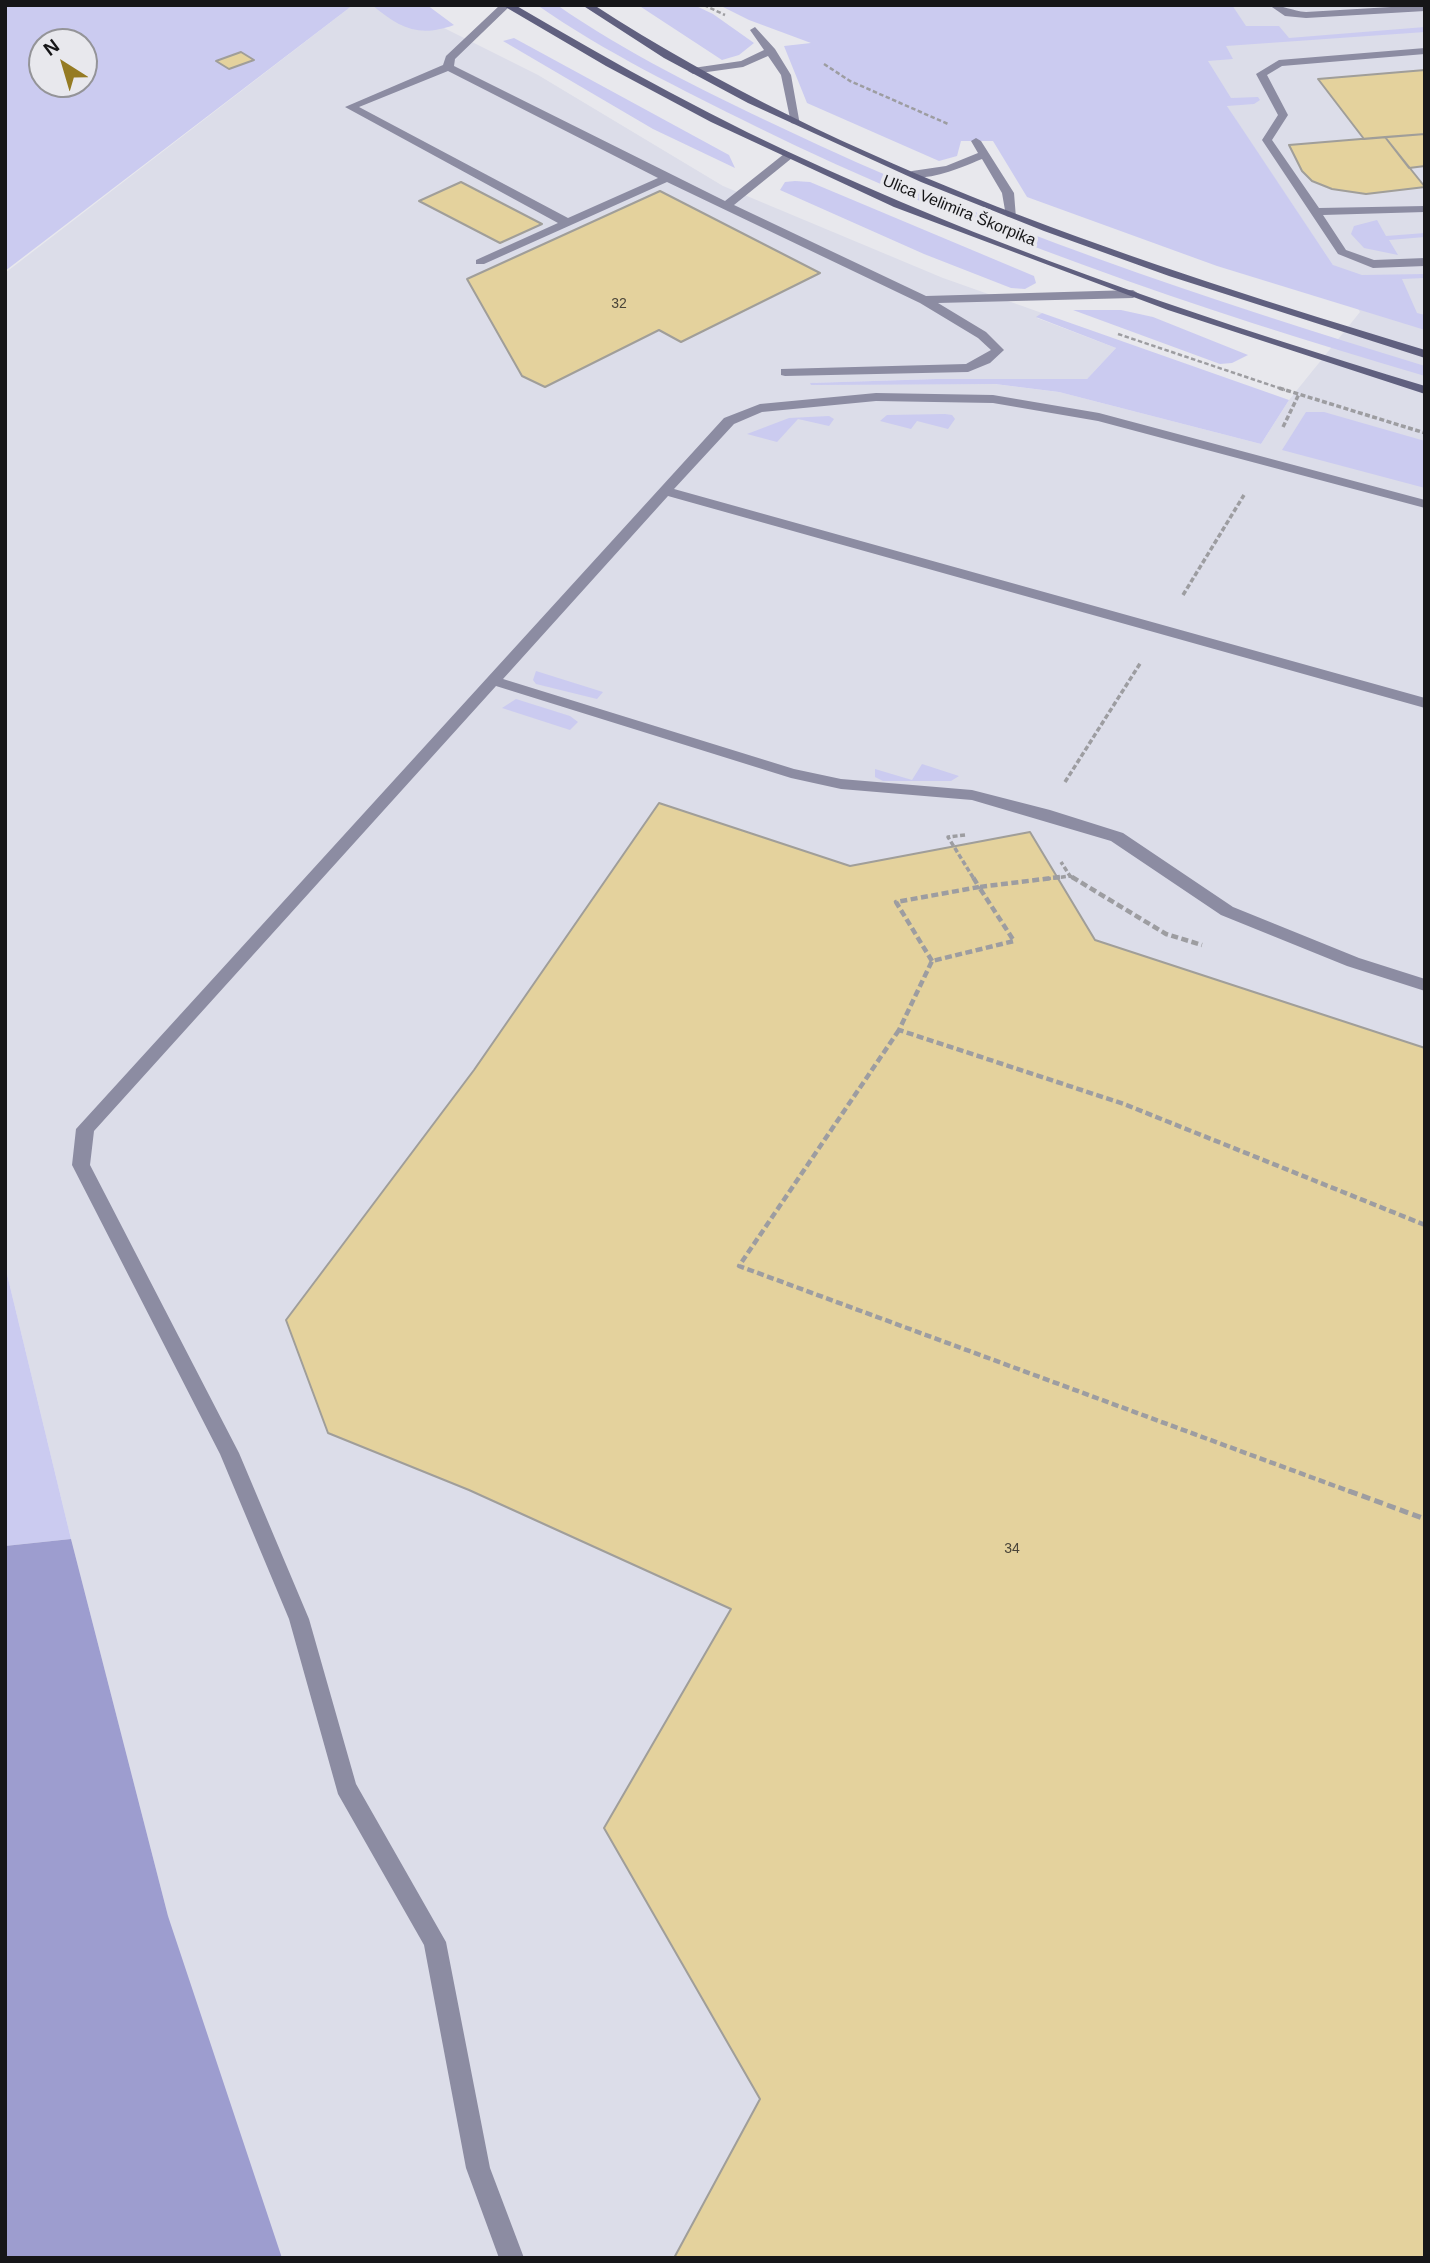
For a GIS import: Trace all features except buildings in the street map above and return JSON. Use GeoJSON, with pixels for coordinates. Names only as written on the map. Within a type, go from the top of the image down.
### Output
{"type":"FeatureCollection","features":[{"type":"Feature","properties":{"kind":"main road","name":"Ulica Velimira Škorpika"},"geometry":{"type":"LineString","coordinates":[[506,5],[660,93],[788,156],[897,204],[1133,294],[1325,360],[1425,390]]}},
{"type":"Feature","properties":{"kind":"main road","name":"Ulica Velimira Škorpika"},"geometry":{"type":"LineString","coordinates":[[587,5],[649,47],[796,123],[1012,216],[1277,310],[1425,354]]}},
{"type":"Feature","properties":{"kind":"lane"},"geometry":{"type":"LineString","coordinates":[[448,67],[450,58],[506,5]]}},
{"type":"Feature","properties":{"kind":"lane"},"geometry":{"type":"LineString","coordinates":[[1274,5],[1289,14],[1306,15],[1425,8]]}},
{"type":"Feature","properties":{"kind":"lane"},"geometry":{"type":"LineString","coordinates":[[755,30],[786,75],[796,123]]}},
{"type":"Feature","properties":{"kind":"lane"},"geometry":{"type":"LineString","coordinates":[[693,71],[743,64],[771,51]]}},
{"type":"Feature","properties":{"kind":"lane"},"geometry":{"type":"LineString","coordinates":[[1425,51],[1279,63],[1261,74],[1283,115],[1267,140],[1342,252],[1373,264],[1425,262]]}},
{"type":"Feature","properties":{"kind":"lane"},"geometry":{"type":"LineString","coordinates":[[568,223],[350,107],[448,67],[667,178],[924,300],[982,335],[998,350],[986,360],[968,368],[785,372]]}},
{"type":"Feature","properties":{"kind":"lane"},"geometry":{"type":"LineString","coordinates":[[976,141],[1008,193],[1012,216]]}},
{"type":"Feature","properties":{"kind":"lane"},"geometry":{"type":"LineString","coordinates":[[912,174],[948,169],[984,154]]}},
{"type":"Feature","properties":{"kind":"lane"},"geometry":{"type":"LineString","coordinates":[[726,206],[788,156]]}},
{"type":"Feature","properties":{"kind":"lane"},"geometry":{"type":"LineString","coordinates":[[480,262],[667,178]]}},
{"type":"Feature","properties":{"kind":"lane"},"geometry":{"type":"LineString","coordinates":[[1316,212],[1425,209]]}},
{"type":"Feature","properties":{"kind":"lane"},"geometry":{"type":"LineString","coordinates":[[924,300],[1133,294]]}},
{"type":"Feature","properties":{"kind":"lane"},"geometry":{"type":"LineString","coordinates":[[512,2258],[478,2168],[435,1942],[346,1787],[299,1619],[229,1453],[81,1165],[85,1129],[665,491],[729,422],[739,417],[760,408],[876,397],[993,399],[1098,417],[1425,504]]}},
{"type":"Feature","properties":{"kind":"lane"},"geometry":{"type":"LineString","coordinates":[[665,491],[1425,703]]}},
{"type":"Feature","properties":{"kind":"lane"},"geometry":{"type":"LineString","coordinates":[[494,681],[792,773],[841,784],[972,795],[1057,817],[1117,837],[1227,911],[1353,962],[1425,985]]}},
{"type":"Feature","properties":{"kind":"path"},"geometry":{"type":"LineString","coordinates":[[704,5],[755,30]]}},
{"type":"Feature","properties":{"kind":"path"},"geometry":{"type":"LineString","coordinates":[[820,62],[850,81],[942,120],[976,141]]}},
{"type":"Feature","properties":{"kind":"path"},"geometry":{"type":"LineString","coordinates":[[1107,330],[1236,375],[1425,433]]}},
{"type":"Feature","properties":{"kind":"path"},"geometry":{"type":"LineString","coordinates":[[1281,429],[1299,394]]}},
{"type":"Feature","properties":{"kind":"path"},"geometry":{"type":"LineString","coordinates":[[932,961],[1014,941],[948,837],[973,834]]}},
{"type":"Feature","properties":{"kind":"path"},"geometry":{"type":"LineString","coordinates":[[932,961],[896,902],[979,887],[1070,876],[1057,856]]}},
{"type":"Feature","properties":{"kind":"path"},"geometry":{"type":"LineString","coordinates":[[932,961],[899,1030],[738,1266],[1425,1519]]}},
{"type":"Feature","properties":{"kind":"path"},"geometry":{"type":"LineString","coordinates":[[899,1030],[1124,1104],[1425,1225]]}},
{"type":"Feature","properties":{"kind":"shaded area"},"geometry":{"type":"Polygon","coordinates":[[[5,5],[353,5],[5,271],[5,5]]]}},
{"type":"Feature","properties":{"kind":"shaded area"},"geometry":{"type":"Polygon","coordinates":[[[353,5],[398,5],[538,75],[723,186],[943,278],[1042,313],[1037,318],[1116,348],[1087,379],[936,379],[811,383],[995,384],[1059,392],[1261,444],[1289,400],[1360,312],[1333,265],[1244,133],[1163,5],[1425,5],[1425,2258],[282,2258],[168,1916],[71,1539],[5,1266],[5,273],[353,5]]]}},
{"type":"Feature","properties":{"kind":"shaded area"},"geometry":{"type":"Polygon","coordinates":[[[372,5],[427,5],[454,25],[430,31],[410,28],[392,20],[372,5]]]}},
{"type":"Feature","properties":{"kind":"shaded area"},"geometry":{"type":"Polygon","coordinates":[[[537,5],[557,5],[610,39],[694,85],[858,163],[937,197],[1179,287],[1425,366],[1425,376],[1169,295],[1001,234],[918,200],[755,126],[672,84],[617,55],[537,5]]]}},
{"type":"Feature","properties":{"kind":"shaded area"},"geometry":{"type":"Polygon","coordinates":[[[638,5],[694,5],[713,14],[754,43],[739,55],[722,60],[638,5]]]}},
{"type":"Feature","properties":{"kind":"shaded area"},"geometry":{"type":"Polygon","coordinates":[[[719,5],[1232,5],[1246,26],[1279,26],[1289,38],[1425,27],[1425,32],[1226,46],[1233,59],[1208,61],[1231,98],[1258,97],[1260,100],[1254,104],[1227,106],[1333,265],[1362,275],[1425,274],[1425,278],[1402,279],[1417,313],[1425,315],[1425,330],[1217,266],[1027,197],[993,141],[961,141],[957,156],[939,161],[807,103],[784,46],[811,43],[749,20],[719,5]]]}},
{"type":"Feature","properties":{"kind":"shaded area"},"geometry":{"type":"Polygon","coordinates":[[[514,38],[729,155],[735,168],[653,129],[503,41],[514,38]]]}},
{"type":"Feature","properties":{"kind":"shaded area"},"geometry":{"type":"Polygon","coordinates":[[[785,182],[810,182],[1034,276],[1036,283],[1025,289],[1011,288],[924,254],[780,190],[785,182]]]}},
{"type":"Feature","properties":{"kind":"shaded area"},"geometry":{"type":"Polygon","coordinates":[[[1377,220],[1386,236],[1425,233],[1425,237],[1389,240],[1398,255],[1364,248],[1351,234],[1354,226],[1377,220]]]}},
{"type":"Feature","properties":{"kind":"shaded area"},"geometry":{"type":"Polygon","coordinates":[[[1073,310],[1121,310],[1153,317],[1248,355],[1232,363],[1220,364],[1073,310]]]}},
{"type":"Feature","properties":{"kind":"shaded area"},"geometry":{"type":"Polygon","coordinates":[[[1042,313],[1289,400],[1261,444],[1059,392],[995,384],[810,383],[936,379],[1087,379],[1116,348],[1036,317],[1042,313]]]}},
{"type":"Feature","properties":{"kind":"shaded area"},"geometry":{"type":"Polygon","coordinates":[[[1306,412],[1324,412],[1425,441],[1425,488],[1282,450],[1306,412]]]}},
{"type":"Feature","properties":{"kind":"shaded area"},"geometry":{"type":"Polygon","coordinates":[[[887,415],[952,415],[955,419],[948,429],[917,421],[911,429],[880,421],[887,415]]]}},
{"type":"Feature","properties":{"kind":"shaded area"},"geometry":{"type":"Polygon","coordinates":[[[829,416],[834,419],[829,426],[798,419],[777,442],[747,434],[789,418],[829,416]]]}},
{"type":"Feature","properties":{"kind":"shaded area"},"geometry":{"type":"Polygon","coordinates":[[[536,671],[603,692],[597,699],[536,684],[533,680],[536,671]]]}},
{"type":"Feature","properties":{"kind":"shaded area"},"geometry":{"type":"Polygon","coordinates":[[[516,699],[570,716],[578,722],[570,730],[502,708],[516,699]]]}},
{"type":"Feature","properties":{"kind":"shaded area"},"geometry":{"type":"Polygon","coordinates":[[[922,764],[959,776],[951,781],[883,781],[875,777],[875,769],[912,780],[922,764]]]}},
{"type":"Feature","properties":{"kind":"shaded area"},"geometry":{"type":"Polygon","coordinates":[[[5,1266],[71,1539],[5,1546],[5,1266]]]}},
{"type":"Feature","properties":{"kind":"shaded area"},"geometry":{"type":"Polygon","coordinates":[[[71,1539],[168,1916],[282,2258],[5,2258],[5,1546],[71,1539]]]}}]}
